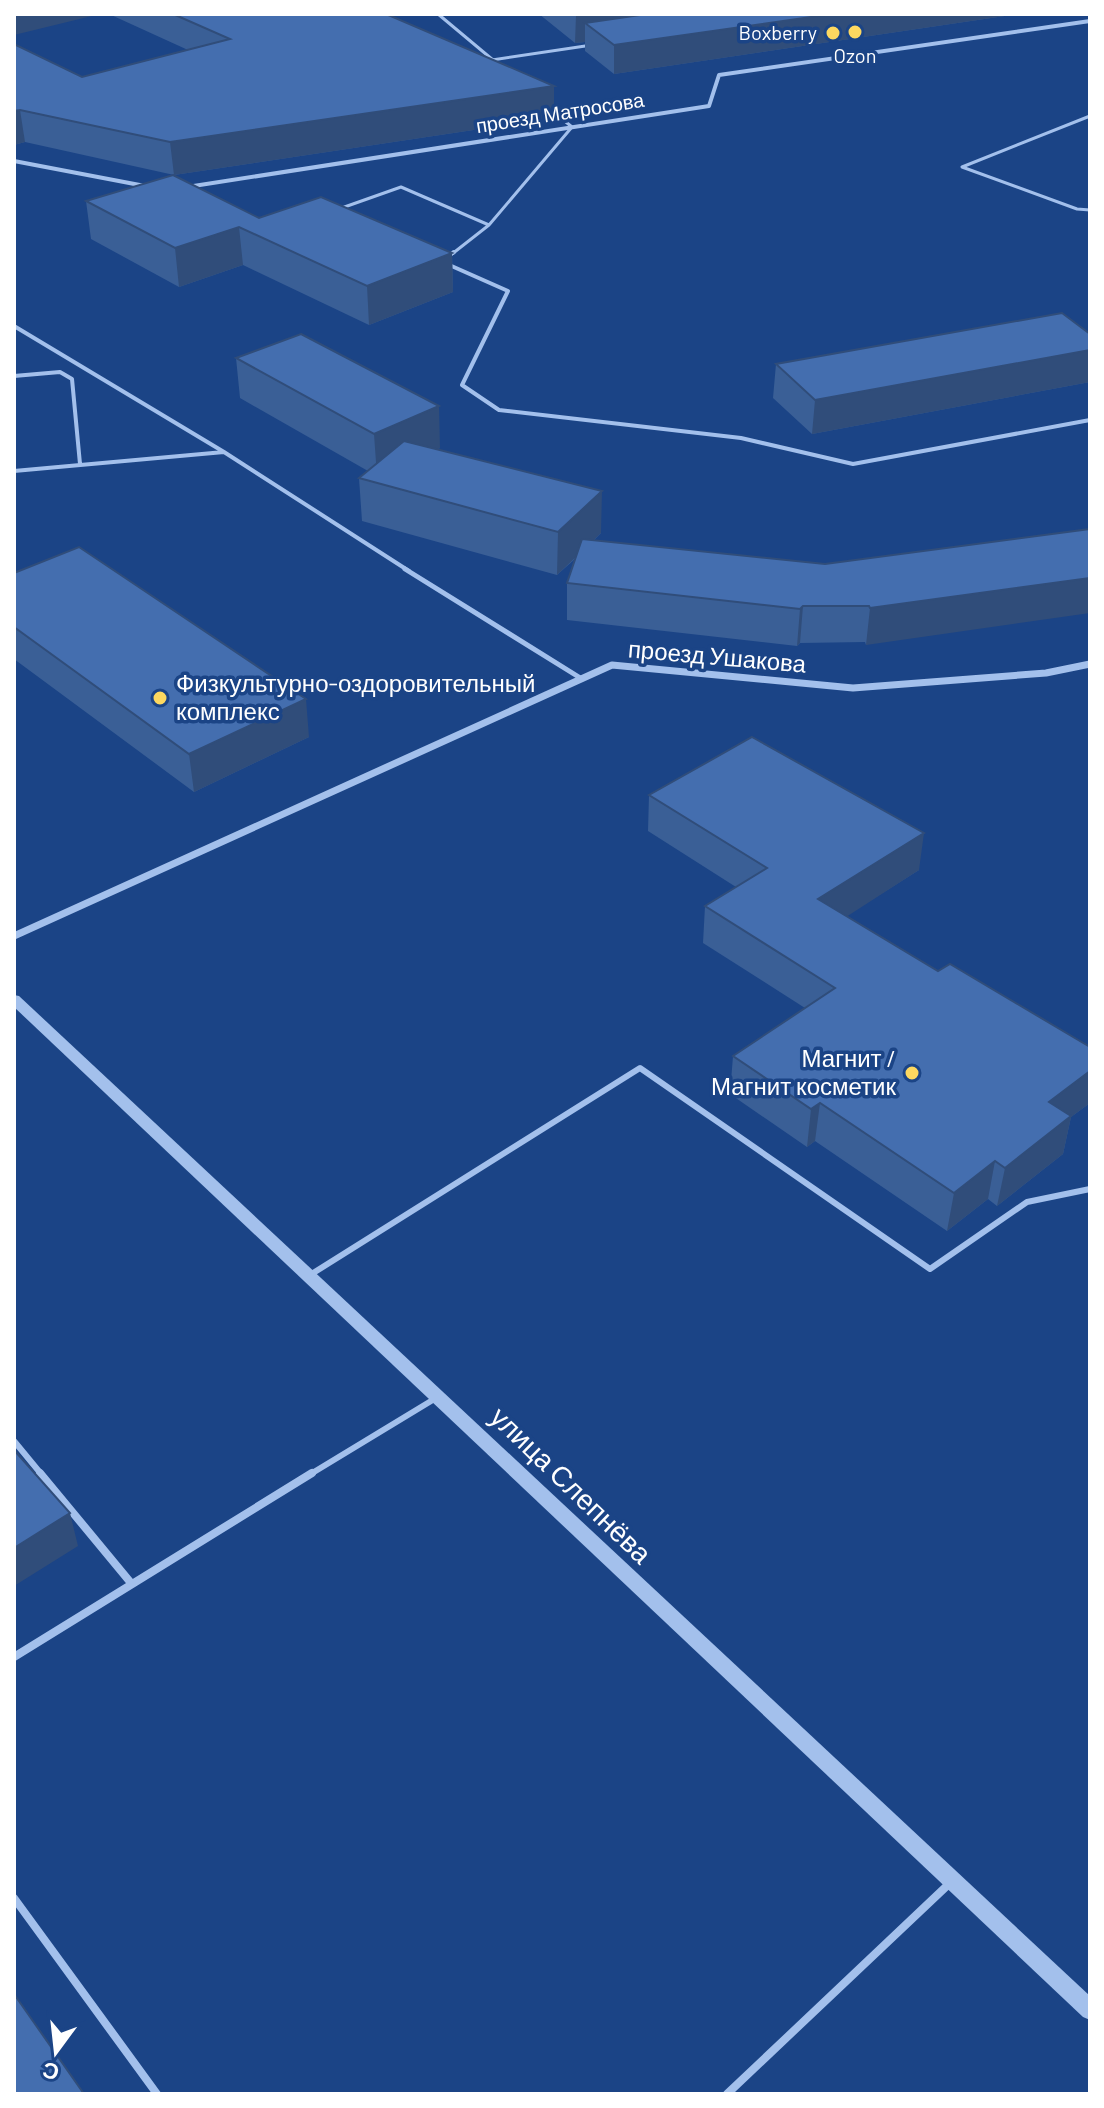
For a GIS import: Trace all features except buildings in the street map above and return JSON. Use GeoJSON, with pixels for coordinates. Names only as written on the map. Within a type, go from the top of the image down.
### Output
{"type":"FeatureCollection","features":[{"type":"Feature","properties":{"kind":"street","name":"проезд Матросова"},"geometry":{"type":"LineString","coordinates":[[180,187],[709,106],[719,75],[1090,21]]}},
{"type":"Feature","properties":{"kind":"street"},"geometry":{"type":"LineString","coordinates":[[14,161],[129,185],[155,186]]}},
{"type":"Feature","properties":{"kind":"street","name":"проезд Ушакова"},"geometry":{"type":"LineString","coordinates":[[14,936],[612,665],[853,688],[1046,673],[1090,664]]}},
{"type":"Feature","properties":{"kind":"street","name":"улица Слепнёва"},"geometry":{"type":"LineString","coordinates":[[14,999],[1090,2010]]}},
{"type":"Feature","properties":{"kind":"lane"},"geometry":{"type":"LineString","coordinates":[[438,14],[504,69]]}},
{"type":"Feature","properties":{"kind":"lane"},"geometry":{"type":"LineString","coordinates":[[492,60],[602,44]]}},
{"type":"Feature","properties":{"kind":"lane"},"geometry":{"type":"LineString","coordinates":[[549,108],[572,127],[489,225],[440,262],[508,291],[462,385],[499,410],[741,438],[853,464],[1090,420]]}},
{"type":"Feature","properties":{"kind":"lane"},"geometry":{"type":"LineString","coordinates":[[1090,116],[962,167],[1077,209],[1090,210]]}},
{"type":"Feature","properties":{"kind":"lane"},"geometry":{"type":"LineString","coordinates":[[325,214],[401,187],[489,225]]}},
{"type":"Feature","properties":{"kind":"lane"},"geometry":{"type":"LineString","coordinates":[[1077,209],[1090,204]]}},
{"type":"Feature","properties":{"kind":"lane"},"geometry":{"type":"LineString","coordinates":[[14,326],[224,452],[308,509],[582,679]]}},
{"type":"Feature","properties":{"kind":"lane"},"geometry":{"type":"LineString","coordinates":[[14,376],[60,372],[72,379],[80,464]]}},
{"type":"Feature","properties":{"kind":"lane"},"geometry":{"type":"LineString","coordinates":[[14,471],[224,452]]}},
{"type":"Feature","properties":{"kind":"lane"},"geometry":{"type":"LineString","coordinates":[[310,1275],[640,1068],[930,1269],[1027,1202],[1090,1189]]}},
{"type":"Feature","properties":{"kind":"lane"},"geometry":{"type":"LineString","coordinates":[[14,1657],[439,1396]]}},
{"type":"Feature","properties":{"kind":"lane"},"geometry":{"type":"LineString","coordinates":[[14,1441],[131,1583]]}},
{"type":"Feature","properties":{"kind":"lane"},"geometry":{"type":"LineString","coordinates":[[727,2094],[951,1882]]}},
{"type":"Feature","properties":{"kind":"lane"},"geometry":{"type":"LineString","coordinates":[[14,1898],[157,2094]]}},
{"type":"Feature","properties":{"kind":"place","name":"Ozon"},"geometry":{"type":"Point","coordinates":[855,32]}},
{"type":"Feature","properties":{"kind":"place","name":"Boxberry"},"geometry":{"type":"Point","coordinates":[833,33]}},
{"type":"Feature","properties":{"kind":"place","name":"Физкультурно-оздоровительный комплекс"},"geometry":{"type":"Point","coordinates":[160,698]}},
{"type":"Feature","properties":{"kind":"place","name":"Магнит / Магнит косметик"},"geometry":{"type":"Point","coordinates":[912,1073]}}]}
